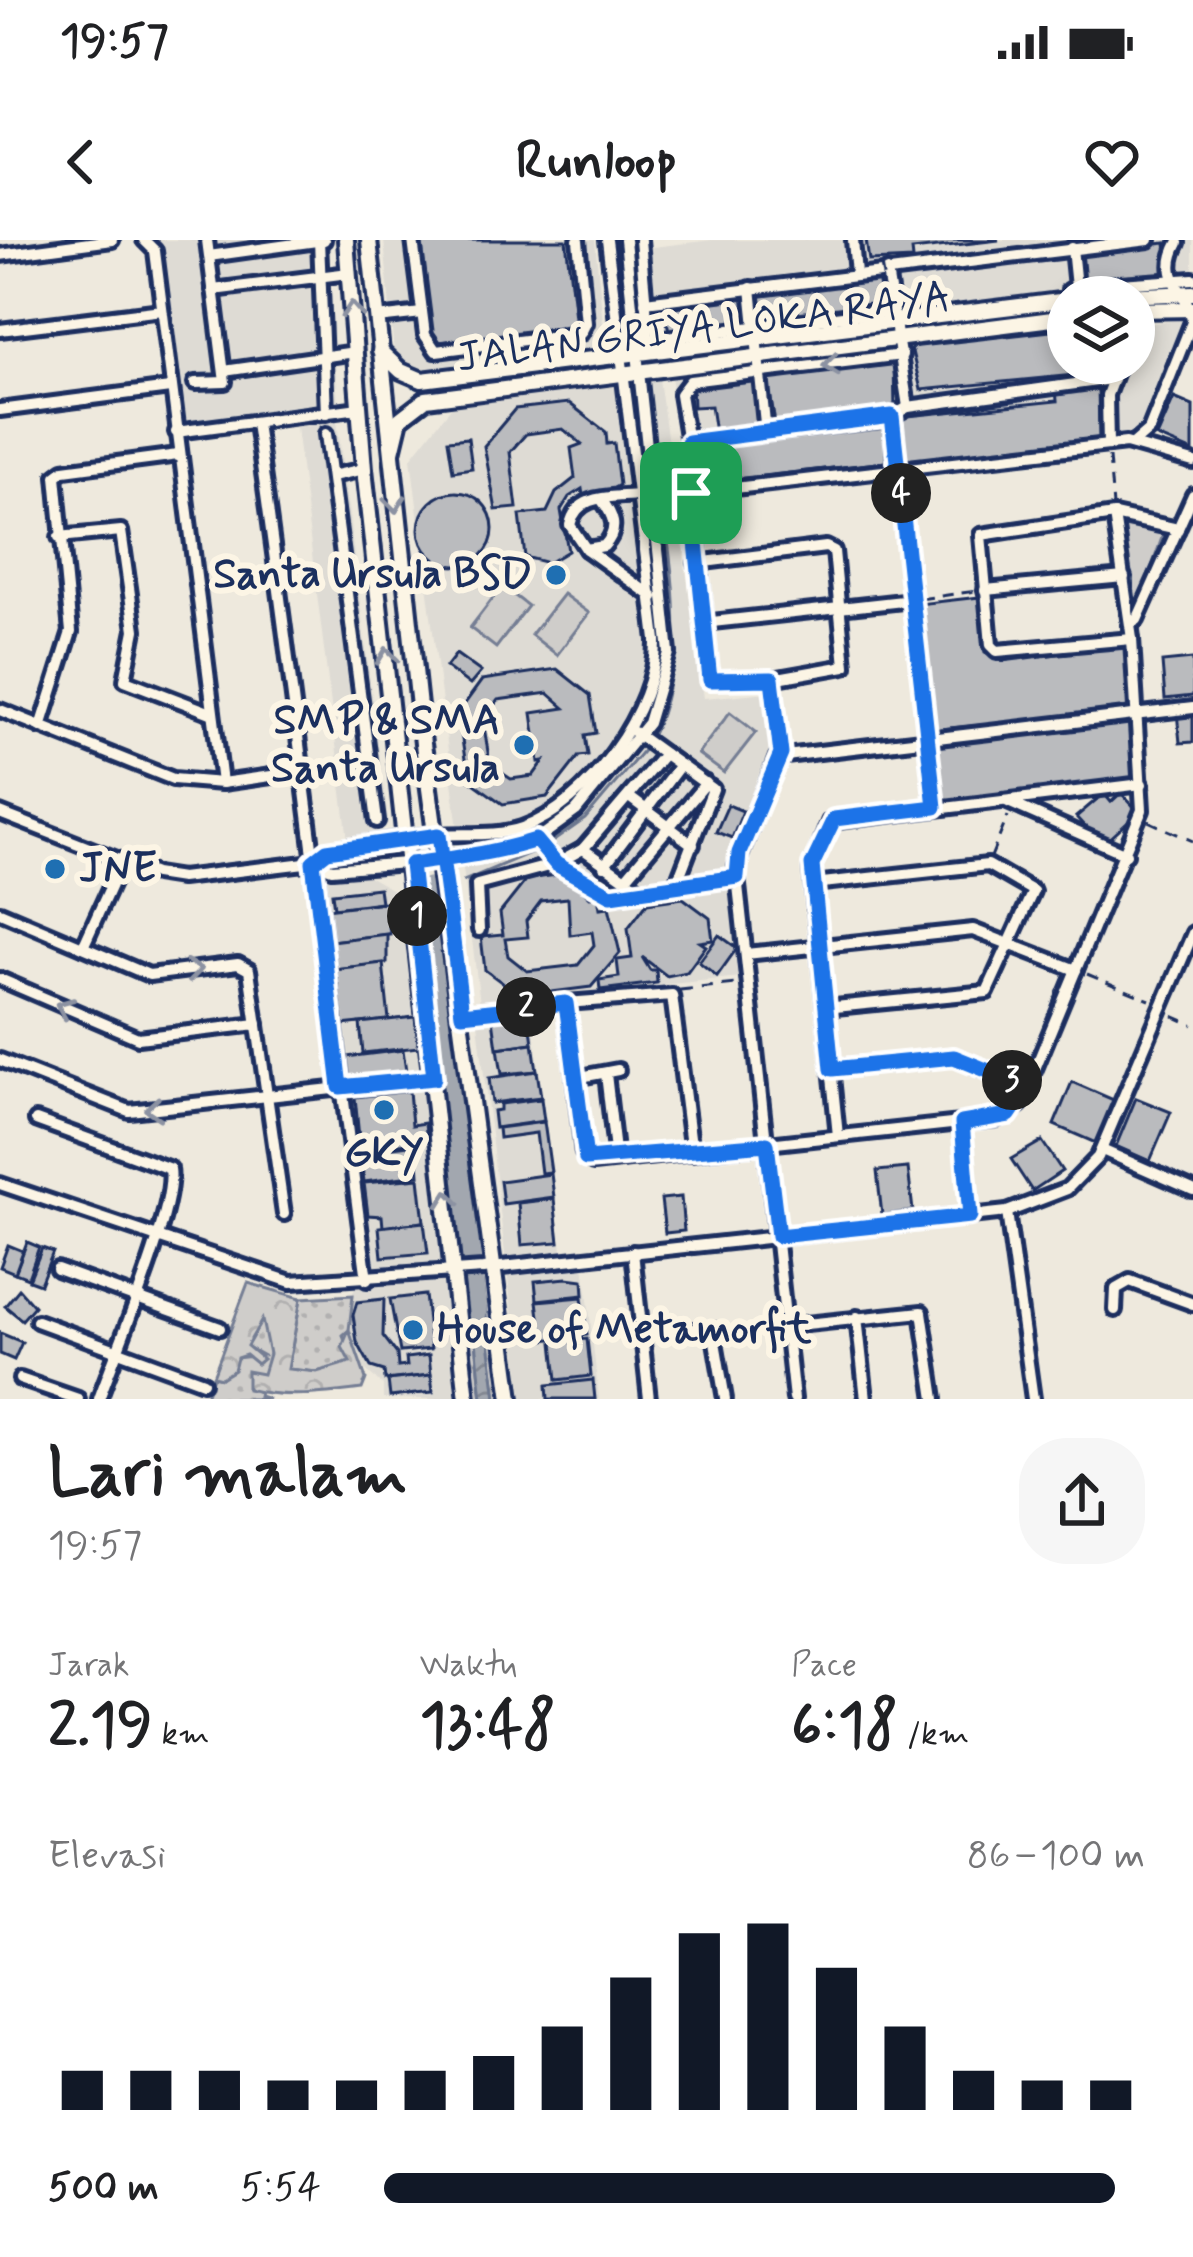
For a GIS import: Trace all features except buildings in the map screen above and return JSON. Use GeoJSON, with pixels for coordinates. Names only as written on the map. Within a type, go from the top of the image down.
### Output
{"type":"FeatureCollection","features":[{"type":"Feature","properties":{"kind":"main road"},"geometry":{"type":"LineString","coordinates":[[346,240],[364,469],[434,1078],[462,1270],[467,1399]]}},
{"type":"Feature","properties":{"kind":"main road"},"geometry":{"type":"LineString","coordinates":[[369,240],[390,463],[490,1268],[511,1399]]}},
{"type":"Feature","properties":{"kind":"main road"},"geometry":{"type":"LineString","coordinates":[[1155,290],[1174,287],[1193,292]]}},
{"type":"Feature","properties":{"kind":"main road","name":"JALAN GRIYA LOKA RAYA"},"geometry":{"type":"LineString","coordinates":[[380,350],[410,377],[466,374],[892,315],[1047,304]]}},
{"type":"Feature","properties":{"kind":"main road"},"geometry":{"type":"LineString","coordinates":[[989,308],[992,325]]}},
{"type":"Feature","properties":{"kind":"main road","name":"JALAN GRIYA LOKA RAYA"},"geometry":{"type":"LineString","coordinates":[[390,463],[400,419],[426,399],[992,325],[1047,309]]}},
{"type":"Feature","properties":{"kind":"main road"},"geometry":{"type":"LineString","coordinates":[[1155,310],[1192,309]]}},
{"type":"Feature","properties":{"kind":"street"},"geometry":{"type":"LineString","coordinates":[[0,255],[112,240]]}},
{"type":"Feature","properties":{"kind":"street"},"geometry":{"type":"LineString","coordinates":[[144,240],[154,251],[222,783]]}},
{"type":"Feature","properties":{"kind":"street"},"geometry":{"type":"LineString","coordinates":[[195,382],[225,382],[207,240]]}},
{"type":"Feature","properties":{"kind":"street"},"geometry":{"type":"LineString","coordinates":[[209,256],[321,240],[326,413]]}},
{"type":"Feature","properties":{"kind":"street"},"geometry":{"type":"LineString","coordinates":[[413,240],[428,346],[465,348],[577,335],[584,328],[578,240]]}},
{"type":"Feature","properties":{"kind":"street"},"geometry":{"type":"LineString","coordinates":[[479,930],[477,885],[544,851],[641,737],[669,653],[638,495],[627,354],[607,240]]}},
{"type":"Feature","properties":{"kind":"street"},"geometry":{"type":"LineString","coordinates":[[625,240],[627,354]]}},
{"type":"Feature","properties":{"kind":"street"},"geometry":{"type":"LineString","coordinates":[[655,240],[640,241],[646,335],[654,342],[755,332]]}},
{"type":"Feature","properties":{"kind":"street"},"geometry":{"type":"LineString","coordinates":[[853,240],[856,274]]}},
{"type":"Feature","properties":{"kind":"street"},"geometry":{"type":"LineString","coordinates":[[645,302],[1076,245],[1149,240]]}},
{"type":"Feature","properties":{"kind":"street"},"geometry":{"type":"LineString","coordinates":[[1134,443],[1149,430],[1192,322],[1192,309],[1174,287],[1172,254],[1177,241],[1193,241]]}},
{"type":"Feature","properties":{"kind":"street"},"geometry":{"type":"LineString","coordinates":[[1072,276],[1076,245]]}},
{"type":"Feature","properties":{"kind":"street"},"geometry":{"type":"LineString","coordinates":[[213,290],[349,273]]}},
{"type":"Feature","properties":{"kind":"street"},"geometry":{"type":"LineString","coordinates":[[884,273],[908,406]]}},
{"type":"Feature","properties":{"kind":"street"},"geometry":{"type":"LineString","coordinates":[[1155,290],[1193,279]]}},
{"type":"Feature","properties":{"kind":"street"},"geometry":{"type":"LineString","coordinates":[[751,288],[766,433]]}},
{"type":"Feature","properties":{"kind":"street"},"geometry":{"type":"LineString","coordinates":[[0,330],[161,310]]}},
{"type":"Feature","properties":{"kind":"street"},"geometry":{"type":"LineString","coordinates":[[376,318],[422,313]]}},
{"type":"Feature","properties":{"kind":"street"},"geometry":{"type":"LineString","coordinates":[[546,339],[561,364]]}},
{"type":"Feature","properties":{"kind":"street"},"geometry":{"type":"LineString","coordinates":[[465,348],[466,374]]}},
{"type":"Feature","properties":{"kind":"street"},"geometry":{"type":"LineString","coordinates":[[224,370],[355,352]]}},
{"type":"Feature","properties":{"kind":"street"},"geometry":{"type":"LineString","coordinates":[[696,563],[826,547],[839,558],[845,666],[772,679],[710,680],[696,563],[683,387],[690,381],[902,356]]}},
{"type":"Feature","properties":{"kind":"street"},"geometry":{"type":"LineString","coordinates":[[629,371],[645,431],[657,596]]}},
{"type":"Feature","properties":{"kind":"street"},"geometry":{"type":"LineString","coordinates":[[688,442],[892,416],[908,406],[1074,384]]}},
{"type":"Feature","properties":{"kind":"street"},"geometry":{"type":"LineString","coordinates":[[1108,445],[1106,408],[1111,384]]}},
{"type":"Feature","properties":{"kind":"street"},"geometry":{"type":"LineString","coordinates":[[0,410],[170,388]]}},
{"type":"Feature","properties":{"kind":"street"},"geometry":{"type":"LineString","coordinates":[[176,432],[359,408]]}},
{"type":"Feature","properties":{"kind":"street"},"geometry":{"type":"LineString","coordinates":[[892,416],[935,807]]}},
{"type":"Feature","properties":{"kind":"street"},"geometry":{"type":"LineString","coordinates":[[256,423],[306,771],[313,862],[367,1280]]}},
{"type":"Feature","properties":{"kind":"street"},"geometry":{"type":"LineString","coordinates":[[1149,430],[1152,446]]}},
{"type":"Feature","properties":{"kind":"street"},"geometry":{"type":"LineString","coordinates":[[630,434],[645,431]]}},
{"type":"Feature","properties":{"kind":"street"},"geometry":{"type":"LineString","coordinates":[[326,434],[377,821]]}},
{"type":"Feature","properties":{"kind":"street"},"geometry":{"type":"LineString","coordinates":[[691,493],[1134,443],[1193,462]]}},
{"type":"Feature","properties":{"kind":"street"},"geometry":{"type":"LineString","coordinates":[[41,728],[71,632],[54,488],[60,472],[178,455]]}},
{"type":"Feature","properties":{"kind":"street"},"geometry":{"type":"LineString","coordinates":[[332,476],[364,469]]}},
{"type":"Feature","properties":{"kind":"street"},"geometry":{"type":"LineString","coordinates":[[638,495],[601,499],[573,511],[570,525],[586,549],[657,596]]}},
{"type":"Feature","properties":{"kind":"street"},"geometry":{"type":"LineString","coordinates":[[1130,624],[1137,620],[1193,495]]}},
{"type":"Feature","properties":{"kind":"street"},"geometry":{"type":"LineString","coordinates":[[586,549],[604,546],[614,531],[612,515],[601,499]]}},
{"type":"Feature","properties":{"kind":"street"},"geometry":{"type":"LineString","coordinates":[[692,1153],[676,1001],[666,992],[566,1003],[583,1153],[593,1162],[692,1153],[962,1123],[1009,1115],[1028,1087],[1141,818],[1132,639],[1114,514]]}},
{"type":"Feature","properties":{"kind":"street"},"geometry":{"type":"LineString","coordinates":[[1132,639],[1005,653],[991,645],[980,542],[989,530],[1114,514],[1178,529]]}},
{"type":"Feature","properties":{"kind":"street"},"geometry":{"type":"LineString","coordinates":[[59,537],[121,531],[135,629],[125,680],[211,713]]}},
{"type":"Feature","properties":{"kind":"street"},"geometry":{"type":"LineString","coordinates":[[985,590],[1124,577]]}},
{"type":"Feature","properties":{"kind":"street"},"geometry":{"type":"LineString","coordinates":[[703,623],[912,600]]}},
{"type":"Feature","properties":{"kind":"street"},"geometry":{"type":"LineString","coordinates":[[351,622],[382,620]]}},
{"type":"Feature","properties":{"kind":"street"},"geometry":{"type":"LineString","coordinates":[[794,1399],[737,877],[739,853],[781,754],[1193,708]]}},
{"type":"Feature","properties":{"kind":"street"},"geometry":{"type":"LineString","coordinates":[[0,710],[173,779],[222,783],[306,771]]}},
{"type":"Feature","properties":{"kind":"street"},"geometry":{"type":"LineString","coordinates":[[313,862],[327,851],[516,830],[537,822],[641,737]]}},
{"type":"Feature","properties":{"kind":"street"},"geometry":{"type":"LineString","coordinates":[[641,737],[706,783],[713,796],[676,885]]}},
{"type":"Feature","properties":{"kind":"street"},"geometry":{"type":"LineString","coordinates":[[583,849],[664,754]]}},
{"type":"Feature","properties":{"kind":"street"},"geometry":{"type":"LineString","coordinates":[[371,764],[400,761]]}},
{"type":"Feature","properties":{"kind":"street"},"geometry":{"type":"LineString","coordinates":[[604,866],[680,765]]}},
{"type":"Feature","properties":{"kind":"street"},"geometry":{"type":"LineString","coordinates":[[625,879],[706,783]]}},
{"type":"Feature","properties":{"kind":"street"},"geometry":{"type":"LineString","coordinates":[[838,1136],[812,860],[830,822],[1142,784]]}},
{"type":"Feature","properties":{"kind":"street"},"geometry":{"type":"LineString","coordinates":[[628,797],[693,845]]}},
{"type":"Feature","properties":{"kind":"street"},"geometry":{"type":"LineString","coordinates":[[1008,802],[1126,854]]}},
{"type":"Feature","properties":{"kind":"street"},"geometry":{"type":"LineString","coordinates":[[0,813],[169,878],[313,862],[332,869],[583,849],[642,890]]}},
{"type":"Feature","properties":{"kind":"street"},"geometry":{"type":"LineString","coordinates":[[544,851],[601,892],[737,877]]}},
{"type":"Feature","properties":{"kind":"street"},"geometry":{"type":"LineString","coordinates":[[83,947],[122,861]]}},
{"type":"Feature","properties":{"kind":"street"},"geometry":{"type":"LineString","coordinates":[[813,884],[988,865],[1032,887],[1012,943],[987,992],[825,1008]]}},
{"type":"Feature","properties":{"kind":"street"},"geometry":{"type":"LineString","coordinates":[[0,912],[153,976],[245,965],[284,1214]]}},
{"type":"Feature","properties":{"kind":"street"},"geometry":{"type":"LineString","coordinates":[[746,954],[973,930],[1076,970]]}},
{"type":"Feature","properties":{"kind":"street"},"geometry":{"type":"LineString","coordinates":[[0,1184],[279,1281],[367,1280],[1007,1212],[1067,1189],[1102,1150],[1193,933]]}},
{"type":"Feature","properties":{"kind":"street"},"geometry":{"type":"LineString","coordinates":[[0,979],[137,1038],[257,1024]]}},
{"type":"Feature","properties":{"kind":"street"},"geometry":{"type":"LineString","coordinates":[[832,1069],[954,1057],[1028,1087]]}},
{"type":"Feature","properties":{"kind":"street"},"geometry":{"type":"LineString","coordinates":[[0,1060],[130,1111],[434,1078]]}},
{"type":"Feature","properties":{"kind":"street"},"geometry":{"type":"LineString","coordinates":[[575,1078],[612,1072],[616,1160]]}},
{"type":"Feature","properties":{"kind":"street"},"geometry":{"type":"LineString","coordinates":[[36,1120],[166,1165],[172,1181],[99,1399]]}},
{"type":"Feature","properties":{"kind":"street"},"geometry":{"type":"LineString","coordinates":[[1102,1150],[1193,1190]]}},
{"type":"Feature","properties":{"kind":"street"},"geometry":{"type":"LineString","coordinates":[[1007,1212],[1033,1399]]}},
{"type":"Feature","properties":{"kind":"street"},"geometry":{"type":"LineString","coordinates":[[633,1252],[649,1399]]}},
{"type":"Feature","properties":{"kind":"street"},"geometry":{"type":"LineString","coordinates":[[57,1269],[220,1328]]}},
{"type":"Feature","properties":{"kind":"street"},"geometry":{"type":"LineString","coordinates":[[1115,1310],[1116,1289],[1130,1281],[1193,1304]]}},
{"type":"Feature","properties":{"kind":"street"},"geometry":{"type":"LineString","coordinates":[[787,1326],[922,1312],[935,1399]]}},
{"type":"Feature","properties":{"kind":"street"},"geometry":{"type":"LineString","coordinates":[[857,1317],[866,1399]]}},
{"type":"Feature","properties":{"kind":"street"},"geometry":{"type":"LineString","coordinates":[[37,1321],[203,1382]]}},
{"type":"Feature","properties":{"kind":"street"},"geometry":{"type":"LineString","coordinates":[[643,1331],[713,1330],[725,1399]]}},
{"type":"Feature","properties":{"kind":"street"},"geometry":{"type":"LineString","coordinates":[[20,1379],[78,1399]]}},
{"type":"Feature","properties":{"kind":"path"},"geometry":{"type":"LineString","coordinates":[[1108,445],[1114,514]]}},
{"type":"Feature","properties":{"kind":"path"},"geometry":{"type":"LineString","coordinates":[[912,600],[985,590]]}},
{"type":"Feature","properties":{"kind":"path"},"geometry":{"type":"LineString","coordinates":[[772,679],[781,754]]}},
{"type":"Feature","properties":{"kind":"path"},"geometry":{"type":"LineString","coordinates":[[988,865],[1008,802]]}},
{"type":"Feature","properties":{"kind":"path"},"geometry":{"type":"LineString","coordinates":[[1141,818],[1193,841]]}},
{"type":"Feature","properties":{"kind":"path"},"geometry":{"type":"LineString","coordinates":[[1076,970],[1193,1025]]}},
{"type":"Feature","properties":{"kind":"path"},"geometry":{"type":"LineString","coordinates":[[666,992],[748,982]]}},
{"type":"Feature","properties":{"kind":"path"},"geometry":{"type":"LineString","coordinates":[[462,1014],[566,1003]]}},
{"type":"Feature","properties":{"kind":"path"},"geometry":{"type":"LineString","coordinates":[[962,1123],[970,1216]]}},
{"type":"Feature","properties":{"kind":"shaded area"},"geometry":{"type":"Polygon","coordinates":[[[158,240],[328,240],[338,406],[186,426],[158,240]]]}},
{"type":"Feature","properties":{"kind":"shaded area"},"geometry":{"type":"Polygon","coordinates":[[[384,240],[595,240],[606,356],[413,370],[394,354],[384,240]]]}},
{"type":"Feature","properties":{"kind":"shaded area"},"geometry":{"type":"Polygon","coordinates":[[[712,240],[1193,240],[1193,287],[1155,289],[1155,276],[1047,276],[1047,298],[647,346],[636,249],[712,240]]]}},
{"type":"Feature","properties":{"kind":"shaded area"},"geometry":{"type":"Polygon","coordinates":[[[1193,322],[1193,344],[1153,435],[686,486],[671,375],[1047,334],[1047,384],[1155,384],[1155,323],[1193,322]]]}},
{"type":"Feature","properties":{"kind":"shaded area","name":"Santa Ursula BSD"},"geometry":{"type":"Polygon","coordinates":[[[659,379],[704,698],[770,692],[777,743],[729,859],[741,977],[530,998],[564,1266],[584,1264],[599,1399],[522,1399],[477,1015],[480,1003],[411,458],[453,405],[659,379]]]}},
{"type":"Feature","properties":{"kind":"shaded area"},"geometry":{"type":"Polygon","coordinates":[[[337,421],[388,823],[369,838],[348,840],[296,427],[337,421]]]}},
{"type":"Feature","properties":{"kind":"shaded area"},"geometry":{"type":"Polygon","coordinates":[[[368,876],[393,890],[401,914],[427,1079],[461,1399],[383,1399],[383,1385],[361,1366],[349,1335],[353,1292],[372,1264],[322,877],[368,876]]]}},
{"type":"Feature","properties":{"kind":"green space"},"geometry":{"type":"Polygon","coordinates":[[[1119,517],[1165,529],[1134,618],[1119,517]]]}},
{"type":"Feature","properties":{"kind":"green space"},"geometry":{"type":"Polygon","coordinates":[[[502,586],[528,606],[496,648],[470,628],[502,586]]]}},
{"type":"Feature","properties":{"kind":"green space"},"geometry":{"type":"Polygon","coordinates":[[[563,594],[589,613],[557,655],[531,635],[563,594]]]}},
{"type":"Feature","properties":{"kind":"green space"},"geometry":{"type":"Polygon","coordinates":[[[730,712],[756,732],[724,773],[698,754],[730,712]]]}},
{"type":"Feature","properties":{"kind":"green space"},"geometry":{"type":"Polygon","coordinates":[[[477,1275],[491,1280],[504,1399],[496,1399],[481,1282],[470,1284],[482,1399],[476,1399],[463,1281],[477,1275]]]}},
{"type":"Feature","properties":{"kind":"green space"},"geometry":{"type":"Polygon","coordinates":[[[248,1283],[301,1298],[288,1369],[317,1372],[350,1362],[342,1347],[349,1330],[366,1379],[362,1389],[289,1395],[247,1389],[247,1371],[263,1374],[269,1354],[262,1320],[247,1346],[263,1359],[257,1364],[246,1355],[237,1358],[234,1370],[221,1378],[213,1376],[248,1283]]]}},
{"type":"Feature","properties":{"kind":"green space"},"geometry":{"type":"Polygon","coordinates":[[[353,1295],[349,1330],[343,1335],[351,1362],[317,1372],[288,1369],[301,1298],[353,1295]]]}},
{"type":"Feature","properties":{"kind":"green space"},"geometry":{"type":"Polygon","coordinates":[[[262,1320],[267,1325],[269,1354],[259,1396],[269,1399],[205,1399],[213,1376],[221,1378],[236,1358],[262,1355],[246,1346],[262,1320]]]}},
{"type":"Feature","properties":{"kind":"water"},"geometry":{"type":"Polygon","coordinates":[[[482,1282],[496,1399],[482,1399],[470,1283],[482,1282]]]}},
{"type":"Feature","properties":{"kind":"waterway"},"geometry":{"type":"LineString","coordinates":[[631,240],[638,316]]}},
{"type":"Feature","properties":{"kind":"waterway"},"geometry":{"type":"LineString","coordinates":[[651,431],[675,626],[665,702],[651,739]]}},
{"type":"Feature","properties":{"kind":"waterway"},"geometry":{"type":"LineString","coordinates":[[548,845],[585,819],[646,747]]}},
{"type":"Feature","properties":{"kind":"waterway"},"geometry":{"type":"LineString","coordinates":[[464,881],[539,849]]}},
{"type":"Feature","properties":{"kind":"waterway"},"geometry":{"type":"LineString","coordinates":[[429,888],[476,1311]]}},
{"type":"Feature","properties":{"kind":"place","name":"Santa Ursula BSD"},"geometry":{"type":"Point","coordinates":[556,575]}},
{"type":"Feature","properties":{"kind":"place","name":"SMP & SMA Santa Ursula"},"geometry":{"type":"Point","coordinates":[524,745]}},
{"type":"Feature","properties":{"kind":"place","name":"JNE"},"geometry":{"type":"Point","coordinates":[55,869]}},
{"type":"Feature","properties":{"kind":"place","name":"GKY"},"geometry":{"type":"Point","coordinates":[384,1110]}},
{"type":"Feature","properties":{"kind":"place","name":"House of Metamorfit"},"geometry":{"type":"Point","coordinates":[413,1330]}},
{"type":"Feature","properties":{"kind":"route"},"geometry":{"type":"LineString","coordinates":[[691,493],[688,442],[892,416],[935,807],[834,819],[826,825],[812,869],[832,1069],[954,1057],[1028,1087],[1009,1115],[962,1123],[970,1216],[778,1236],[767,1144],[586,1159],[566,1003],[462,1014],[447,894],[442,860],[439,835],[327,851],[313,862],[340,1087],[434,1078],[411,864],[442,860],[519,846],[536,840],[556,864],[611,895],[737,877],[739,853],[781,754],[772,679],[710,680],[691,493]]}}]}
